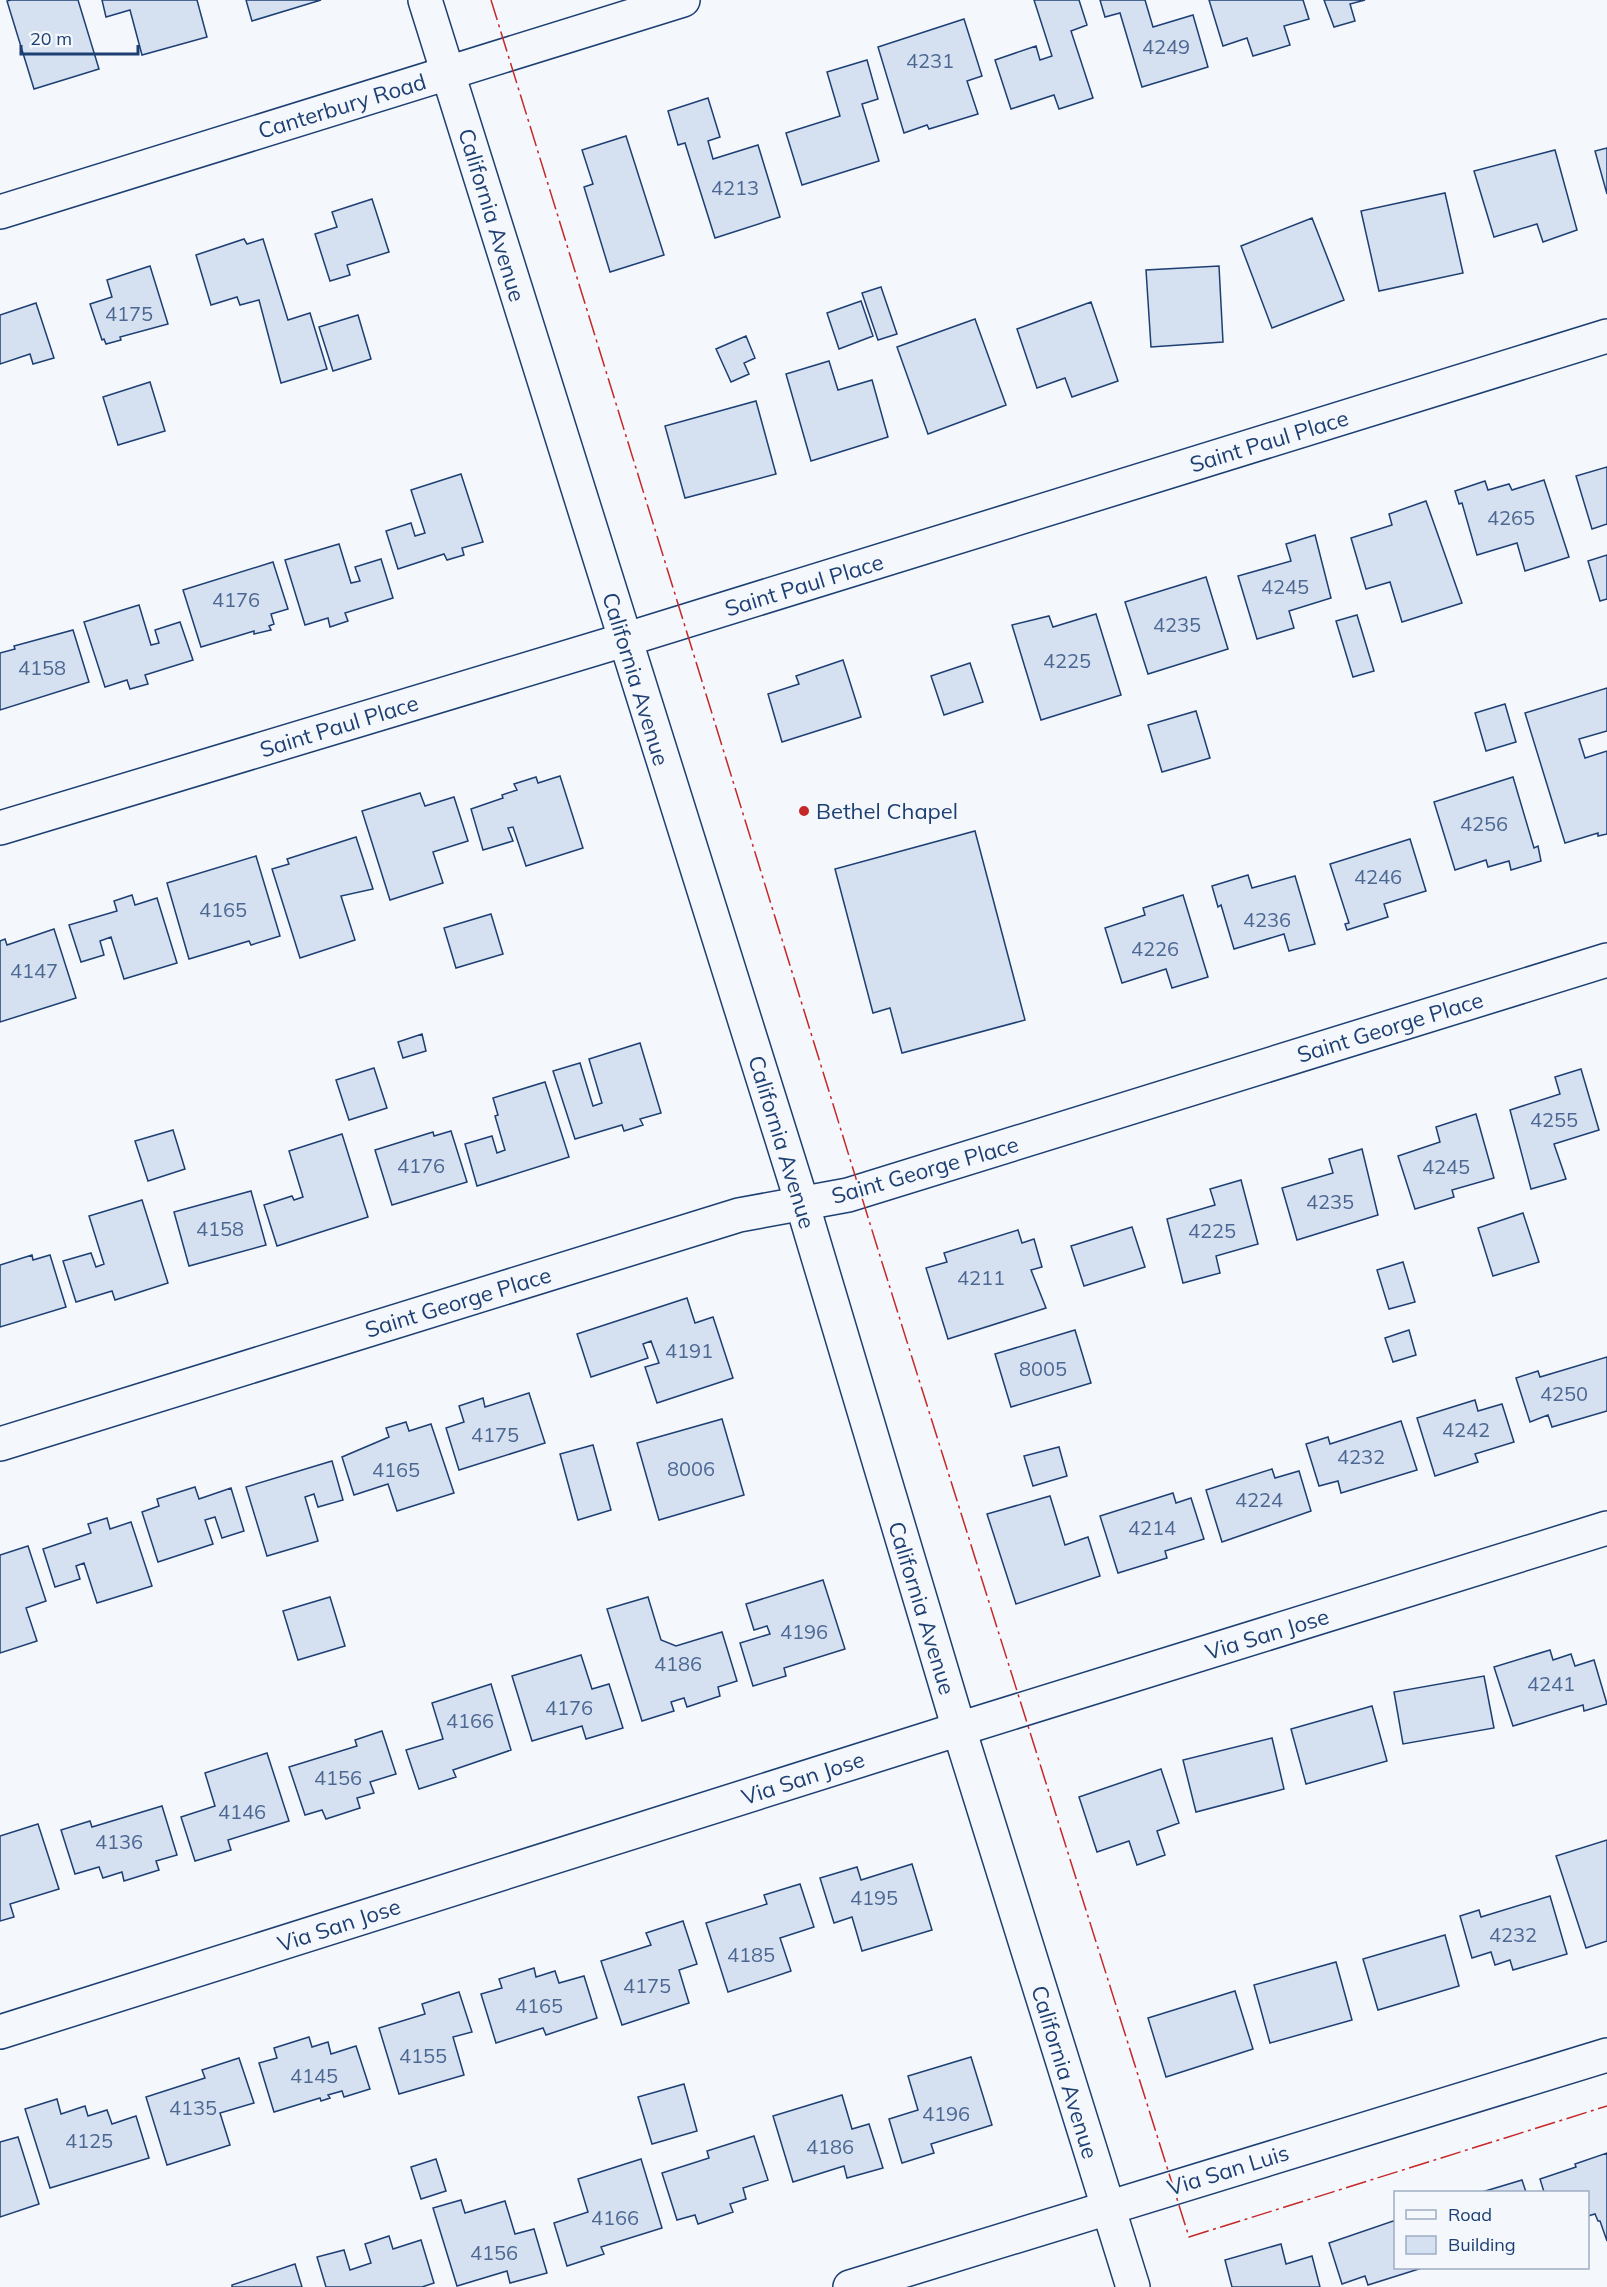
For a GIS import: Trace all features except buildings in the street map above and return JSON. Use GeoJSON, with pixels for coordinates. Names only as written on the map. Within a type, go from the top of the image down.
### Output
{"type":"FeatureCollection","features":[{"type":"Feature","properties":{"kind":"street","name":"California Avenue"},"geometry":{"type":"LineString","coordinates":[[425,0],[802,1203],[959,1729],[1133,2287]]}},
{"type":"Feature","properties":{"kind":"street","name":"Canterbury Road"},"geometry":{"type":"LineString","coordinates":[[0,212],[683,0]]}},
{"type":"Feature","properties":{"kind":"street","name":"Saint Paul Place"},"geometry":{"type":"LineString","coordinates":[[0,828],[624,640],[1607,336]]}},
{"type":"Feature","properties":{"kind":"street","name":"Saint George Place"},"geometry":{"type":"LineString","coordinates":[[0,1444],[739,1215],[848,1195],[1607,960]]}},
{"type":"Feature","properties":{"kind":"street","name":"Via San Jose"},"geometry":{"type":"LineString","coordinates":[[0,2032],[959,1729],[1607,1528]]}},
{"type":"Feature","properties":{"kind":"street","name":"Via San Luis"},"geometry":{"type":"LineString","coordinates":[[850,2287],[1607,2055]]}},
{"type":"Feature","properties":{"kind":"power"},"geometry":{"type":"LineString","coordinates":[[491,0],[880,1256],[1189,2237],[1607,2106]]}},
{"type":"Feature","properties":{"kind":"place","name":"Bethel Chapel"},"geometry":{"type":"Point","coordinates":[804,811]}}]}
